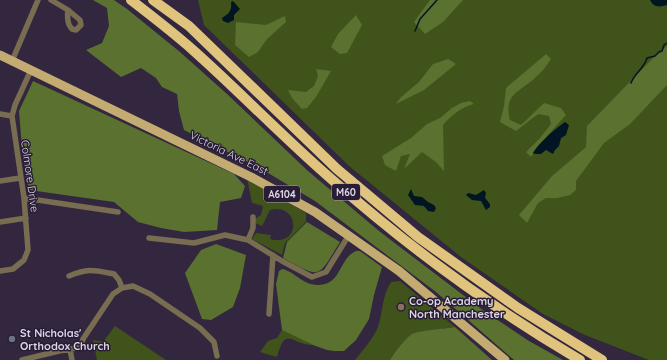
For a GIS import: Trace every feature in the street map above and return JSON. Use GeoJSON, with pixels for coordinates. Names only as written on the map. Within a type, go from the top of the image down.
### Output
{"type":"FeatureCollection","features":[{"type":"Feature","properties":{"kind":"highway","name":"M60"},"geometry":{"type":"LineString","coordinates":[[131,0],[164,25],[194,51],[328,177],[414,248],[511,318],[580,360]]}},
{"type":"Feature","properties":{"kind":"highway","name":"M60"},"geometry":{"type":"LineString","coordinates":[[153,0],[189,26],[337,169],[418,237],[518,308],[602,360]]}},
{"type":"Feature","properties":{"kind":"main road","name":"Victoria Ave East"},"geometry":{"type":"LineString","coordinates":[[0,55],[251,177],[315,212],[399,271],[506,360]]}},
{"type":"Feature","properties":{"kind":"street"},"geometry":{"type":"LineString","coordinates":[[12,61],[38,0]]}},
{"type":"Feature","properties":{"kind":"street"},"geometry":{"type":"LineString","coordinates":[[51,0],[68,10]]}},
{"type":"Feature","properties":{"kind":"street","name":"Colmore Drive"},"geometry":{"type":"LineString","coordinates":[[0,272],[12,268],[24,260],[28,250],[24,198],[12,116],[15,105],[31,70]]}},
{"type":"Feature","properties":{"kind":"street"},"geometry":{"type":"LineString","coordinates":[[0,114],[12,116]]}},
{"type":"Feature","properties":{"kind":"street"},"geometry":{"type":"LineString","coordinates":[[0,182],[20,178]]}},
{"type":"Feature","properties":{"kind":"street"},"geometry":{"type":"LineString","coordinates":[[24,198],[118,212]]}},
{"type":"Feature","properties":{"kind":"street"},"geometry":{"type":"LineString","coordinates":[[248,240],[253,228],[253,217]]}},
{"type":"Feature","properties":{"kind":"street"},"geometry":{"type":"LineString","coordinates":[[0,222],[26,218]]}},
{"type":"Feature","properties":{"kind":"street"},"geometry":{"type":"LineString","coordinates":[[149,238],[194,243],[225,235],[248,240],[312,276],[326,272],[349,236]]}},
{"type":"Feature","properties":{"kind":"street"},"geometry":{"type":"LineString","coordinates":[[269,314],[270,277],[273,255]]}},
{"type":"Feature","properties":{"kind":"street"},"geometry":{"type":"LineString","coordinates":[[69,276],[84,270],[114,274],[119,280],[122,288]]}},
{"type":"Feature","properties":{"kind":"street"},"geometry":{"type":"LineString","coordinates":[[82,347],[83,339],[113,294],[122,288],[133,286],[150,294],[200,328],[214,342],[217,356]]}},
{"type":"Feature","properties":{"kind":"street"},"geometry":{"type":"LineString","coordinates":[[22,360],[89,346]]}},
{"type":"Feature","properties":{"kind":"street"},"geometry":{"type":"LineString","coordinates":[[70,349],[72,360]]}},
{"type":"Feature","properties":{"kind":"green space"},"geometry":{"type":"Polygon","coordinates":[[[93,0],[114,0],[127,9],[180,52],[227,94],[308,171],[379,231],[484,311],[529,341],[563,360],[514,360],[436,292],[315,201],[258,167],[184,130],[179,111],[177,94],[162,87],[156,78],[141,68],[121,77],[86,50],[102,43],[109,26],[107,8],[93,0]]]}},
{"type":"Feature","properties":{"kind":"green space"},"geometry":{"type":"Polygon","coordinates":[[[198,0],[667,0],[667,360],[649,360],[585,335],[543,314],[461,257],[349,166],[204,25],[198,0]]]}},
{"type":"Feature","properties":{"kind":"green space"},"geometry":{"type":"Polygon","coordinates":[[[430,0],[463,0],[443,22],[425,34],[414,22],[430,0]]]}},
{"type":"Feature","properties":{"kind":"green space"},"geometry":{"type":"Polygon","coordinates":[[[356,15],[362,25],[347,53],[340,54],[331,47],[338,34],[356,15]]]}},
{"type":"Feature","properties":{"kind":"green space"},"geometry":{"type":"Polygon","coordinates":[[[285,16],[286,22],[267,39],[258,52],[249,57],[235,45],[236,22],[266,25],[285,16]]]}},
{"type":"Feature","properties":{"kind":"green space"},"geometry":{"type":"Polygon","coordinates":[[[667,46],[667,85],[630,124],[604,143],[576,181],[576,190],[570,195],[557,198],[546,198],[538,203],[527,223],[519,215],[552,176],[586,147],[587,126],[654,57],[667,46]]]}},
{"type":"Feature","properties":{"kind":"green space"},"geometry":{"type":"Polygon","coordinates":[[[546,54],[551,59],[546,66],[511,98],[509,104],[508,111],[510,120],[521,125],[544,103],[561,108],[566,115],[537,147],[531,157],[526,152],[551,124],[549,116],[538,114],[516,131],[500,122],[506,88],[546,54]]]}},
{"type":"Feature","properties":{"kind":"green space"},"geometry":{"type":"Polygon","coordinates":[[[448,59],[456,64],[424,90],[396,104],[401,97],[419,82],[433,64],[448,59]]]}},
{"type":"Feature","properties":{"kind":"green space"},"geometry":{"type":"Polygon","coordinates":[[[316,69],[331,71],[316,97],[307,108],[302,109],[292,98],[288,90],[306,92],[314,86],[318,76],[316,69]]]}},
{"type":"Feature","properties":{"kind":"green space"},"geometry":{"type":"Polygon","coordinates":[[[33,81],[234,174],[245,186],[241,198],[220,202],[217,230],[184,232],[138,222],[114,202],[29,190],[23,159],[19,111],[33,81]]]}},
{"type":"Feature","properties":{"kind":"green space"},"geometry":{"type":"Polygon","coordinates":[[[470,101],[474,104],[457,112],[443,125],[444,171],[436,162],[422,152],[404,169],[410,154],[401,156],[396,171],[385,165],[382,156],[411,138],[427,124],[440,118],[452,108],[461,103],[470,101]]]}},
{"type":"Feature","properties":{"kind":"green space"},"geometry":{"type":"Polygon","coordinates":[[[247,178],[306,213],[306,222],[285,243],[282,255],[252,239],[256,233],[271,235],[270,239],[280,240],[288,237],[292,232],[292,218],[287,212],[280,209],[270,210],[262,226],[255,223],[255,219],[261,215],[263,206],[252,203],[247,178]]]}},
{"type":"Feature","properties":{"kind":"green space"},"geometry":{"type":"Polygon","coordinates":[[[307,222],[340,242],[327,263],[318,272],[305,270],[283,258],[287,242],[307,222]]]}},
{"type":"Feature","properties":{"kind":"green space"},"geometry":{"type":"Polygon","coordinates":[[[216,244],[246,255],[240,288],[233,307],[211,320],[202,319],[185,273],[201,250],[216,244]]]}},
{"type":"Feature","properties":{"kind":"green space"},"geometry":{"type":"Polygon","coordinates":[[[356,251],[360,251],[382,267],[369,319],[356,340],[344,351],[334,351],[313,345],[282,330],[276,284],[279,271],[282,269],[312,284],[325,284],[334,278],[347,258],[356,251]]]}},
{"type":"Feature","properties":{"kind":"green space"},"geometry":{"type":"Polygon","coordinates":[[[400,281],[455,327],[428,331],[394,353],[390,360],[355,360],[371,340],[378,327],[384,298],[388,287],[391,282],[400,281]]]}},
{"type":"Feature","properties":{"kind":"green space"},"geometry":{"type":"Polygon","coordinates":[[[115,326],[166,360],[97,360],[93,340],[103,342],[115,326]]]}},
{"type":"Feature","properties":{"kind":"green space"},"geometry":{"type":"Polygon","coordinates":[[[455,327],[492,360],[390,360],[400,346],[412,334],[455,327]]]}},
{"type":"Feature","properties":{"kind":"green space"},"geometry":{"type":"Polygon","coordinates":[[[282,330],[313,345],[287,339],[283,341],[277,357],[260,352],[268,341],[277,338],[282,330]]]}},
{"type":"Feature","properties":{"kind":"water"},"geometry":{"type":"Polygon","coordinates":[[[650,0],[667,0],[667,5],[657,6],[650,0]]]}},
{"type":"Feature","properties":{"kind":"water"},"geometry":{"type":"Polygon","coordinates":[[[233,1],[240,9],[234,15],[234,20],[228,23],[223,21],[222,18],[230,12],[231,2],[233,1]]]}},
{"type":"Feature","properties":{"kind":"water"},"geometry":{"type":"Polygon","coordinates":[[[565,122],[569,125],[566,135],[561,138],[559,146],[553,154],[546,150],[541,154],[533,153],[548,136],[565,122]]]}},
{"type":"Feature","properties":{"kind":"water"},"geometry":{"type":"Polygon","coordinates":[[[411,189],[414,196],[422,197],[434,205],[436,208],[434,212],[428,211],[424,206],[415,205],[408,195],[411,189]]]}},
{"type":"Feature","properties":{"kind":"water"},"geometry":{"type":"Polygon","coordinates":[[[484,190],[486,193],[485,198],[490,204],[490,207],[486,210],[481,201],[472,200],[466,195],[468,193],[476,195],[484,190]]]}},
{"type":"Feature","properties":{"kind":"waterway"},"geometry":{"type":"LineString","coordinates":[[415,31],[420,19],[437,0]]}},
{"type":"Feature","properties":{"kind":"waterway"},"geometry":{"type":"LineString","coordinates":[[631,83],[646,62],[647,58],[655,56],[662,51],[664,45],[667,43]]}},
{"type":"Feature","properties":{"kind":"place","name":"Co-op Academy North Manchester"},"geometry":{"type":"Point","coordinates":[401,307]}},
{"type":"Feature","properties":{"kind":"place","name":"St Nicholas' Orthodox Church"},"geometry":{"type":"Point","coordinates":[12,339]}}]}
